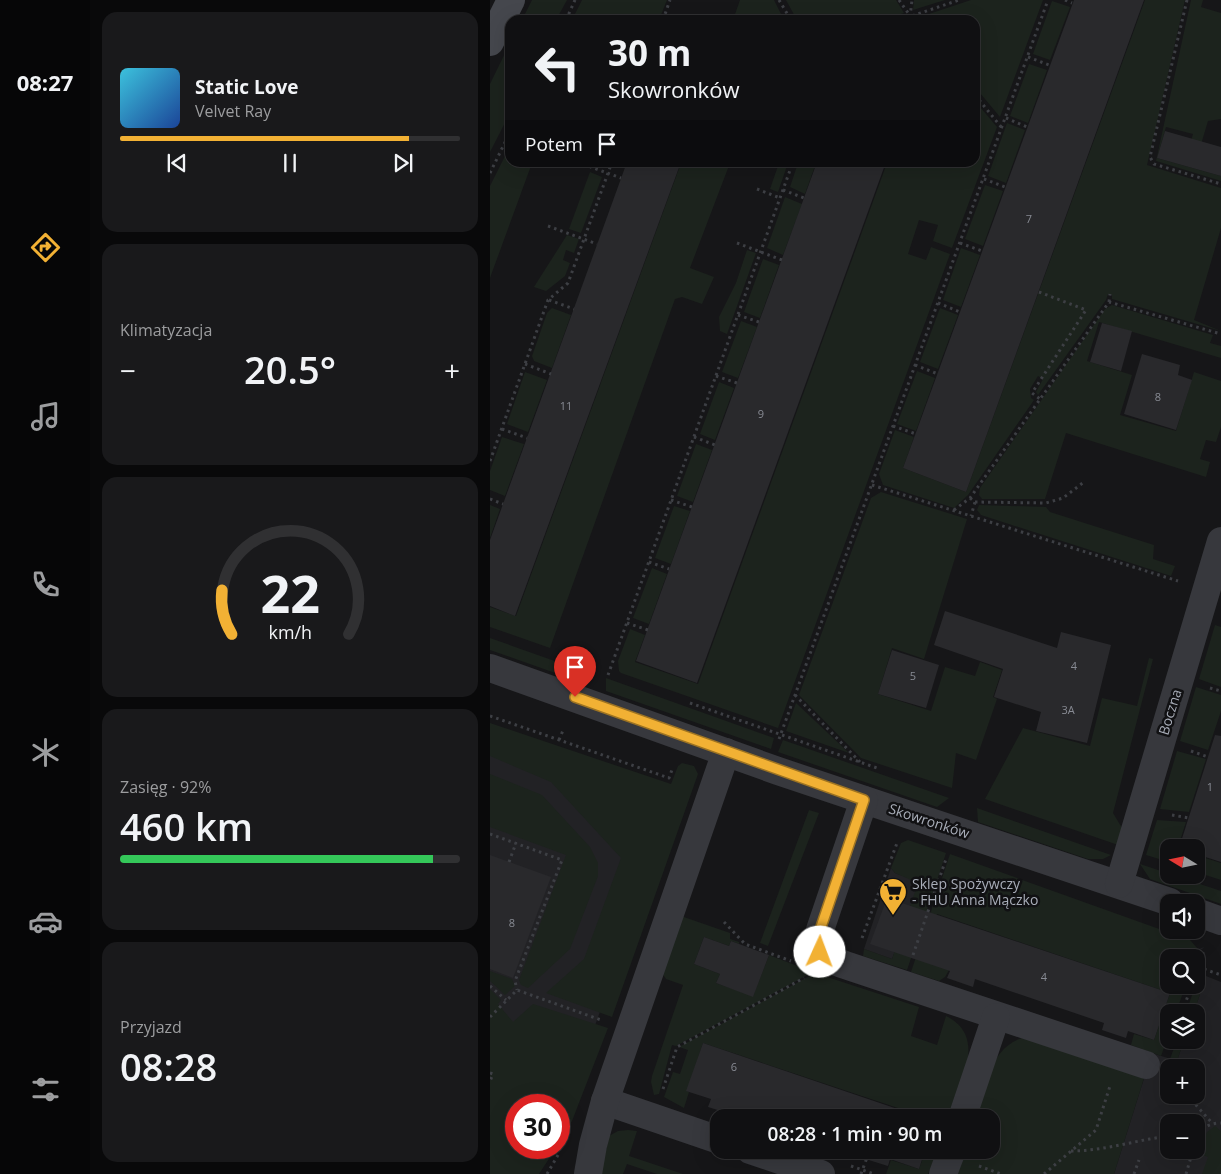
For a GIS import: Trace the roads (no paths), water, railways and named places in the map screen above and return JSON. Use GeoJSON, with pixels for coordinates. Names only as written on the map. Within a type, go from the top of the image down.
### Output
{"type":"FeatureCollection","features":[{"type":"Feature","properties":{"kind":"street"},"geometry":{"type":"LineString","coordinates":[[490,42],[511,0]]}},
{"type":"Feature","properties":{"kind":"street","name":"Boczna"},"geometry":{"type":"LineString","coordinates":[[1119,884],[1221,541]]}},
{"type":"Feature","properties":{"kind":"street","name":"Skowronków"},"geometry":{"type":"LineString","coordinates":[[490,668],[864,800],[1160,898]]}},
{"type":"Feature","properties":{"kind":"street"},"geometry":{"type":"LineString","coordinates":[[588,1174],[593,1145],[605,1100],[726,752]]}},
{"type":"Feature","properties":{"kind":"street"},"geometry":{"type":"LineString","coordinates":[[864,800],[820,930],[818,942],[820,952],[829,959],[851,968],[1146,1065]]}},
{"type":"Feature","properties":{"kind":"street"},"geometry":{"type":"LineString","coordinates":[[1205,915],[1221,921]]}},
{"type":"Feature","properties":{"kind":"street"},"geometry":{"type":"LineString","coordinates":[[965,1109],[996,1016]]}},
{"type":"Feature","properties":{"kind":"street"},"geometry":{"type":"LineString","coordinates":[[605,1100],[710,1137]]}},
{"type":"Feature","properties":{"kind":"street"},"geometry":{"type":"LineString","coordinates":[[777,1159],[821,1174]]}},
{"type":"Feature","properties":{"kind":"street"},"geometry":{"type":"LineString","coordinates":[[943,1174],[949,1159]]}},
{"type":"Feature","properties":{"kind":"place","name":"Sklep Spożywczy - FHU Anna Mączko"},"geometry":{"type":"Point","coordinates":[893,916]}}]}
